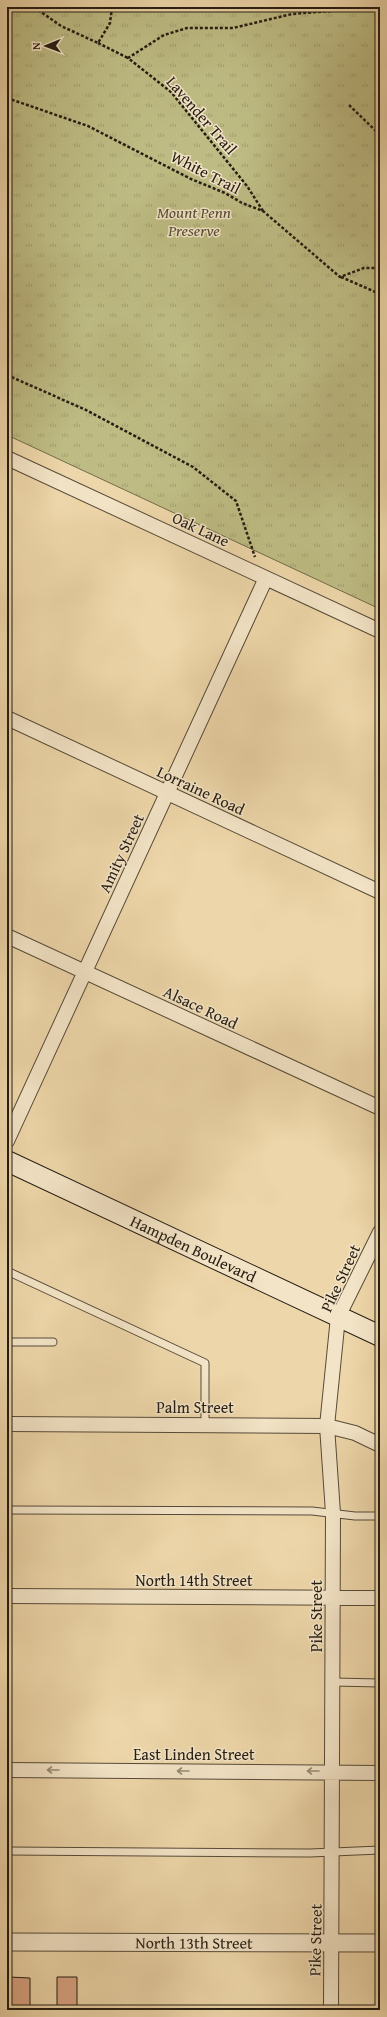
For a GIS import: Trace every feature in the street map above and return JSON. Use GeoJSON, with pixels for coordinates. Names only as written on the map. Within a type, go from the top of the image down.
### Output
{"type":"FeatureCollection","features":[{"type":"Feature","properties":{"kind":"main road","name":"Hampden Boulevard"},"geometry":{"type":"LineString","coordinates":[[7,1161],[380,1336]]}},
{"type":"Feature","properties":{"kind":"street","name":"Oak Lane"},"geometry":{"type":"LineString","coordinates":[[7,458],[380,631]]}},
{"type":"Feature","properties":{"kind":"street","name":"Amity Street"},"geometry":{"type":"LineString","coordinates":[[7,1141],[168,793],[261,576]]}},
{"type":"Feature","properties":{"kind":"street","name":"Lorraine Road"},"geometry":{"type":"LineString","coordinates":[[7,718],[380,892]]}},
{"type":"Feature","properties":{"kind":"street","name":"Alsace Road"},"geometry":{"type":"LineString","coordinates":[[7,936],[380,1108]]}},
{"type":"Feature","properties":{"kind":"street","name":"Pike Street"},"geometry":{"type":"LineString","coordinates":[[331,2010],[333,1514],[327,1426],[338,1317],[380,1232]]}},
{"type":"Feature","properties":{"kind":"street","name":"Palm Street"},"geometry":{"type":"LineString","coordinates":[[7,1424],[205,1424],[327,1426],[355,1433],[380,1445]]}},
{"type":"Feature","properties":{"kind":"street","name":"North 14th Street"},"geometry":{"type":"LineString","coordinates":[[7,1596],[380,1598]]}},
{"type":"Feature","properties":{"kind":"street","name":"East Linden Street"},"geometry":{"type":"LineString","coordinates":[[7,1770],[320,1771],[333,1773],[380,1773]]}},
{"type":"Feature","properties":{"kind":"street","name":"North 13th Street"},"geometry":{"type":"LineString","coordinates":[[7,1942],[380,1943]]}},
{"type":"Feature","properties":{"kind":"lane"},"geometry":{"type":"LineString","coordinates":[[7,1271],[205,1363],[205,1424]]}},
{"type":"Feature","properties":{"kind":"lane"},"geometry":{"type":"LineString","coordinates":[[7,1342],[53,1342]]}},
{"type":"Feature","properties":{"kind":"lane"},"geometry":{"type":"LineString","coordinates":[[7,1510],[312,1511],[333,1514],[380,1516]]}},
{"type":"Feature","properties":{"kind":"lane"},"geometry":{"type":"LineString","coordinates":[[333,1682],[380,1683]]}},
{"type":"Feature","properties":{"kind":"lane"},"geometry":{"type":"LineString","coordinates":[[7,1851],[380,1850]]}},
{"type":"Feature","properties":{"kind":"path","name":"Lavender Trail"},"geometry":{"type":"LineString","coordinates":[[34,7],[61,26],[128,58],[171,92],[248,186],[264,211]]}},
{"type":"Feature","properties":{"kind":"path"},"geometry":{"type":"LineString","coordinates":[[98,43],[110,23],[112,7]]}},
{"type":"Feature","properties":{"kind":"path"},"geometry":{"type":"LineString","coordinates":[[128,58],[164,35],[187,28],[233,28],[292,14],[355,9],[380,10]]}},
{"type":"Feature","properties":{"kind":"path","name":"White Trail"},"geometry":{"type":"LineString","coordinates":[[7,98],[88,126],[191,179],[226,194],[242,203],[264,211],[340,277]]}},
{"type":"Feature","properties":{"kind":"path"},"geometry":{"type":"LineString","coordinates":[[349,105],[380,135]]}},
{"type":"Feature","properties":{"kind":"path"},"geometry":{"type":"LineString","coordinates":[[340,277],[364,268],[380,268]]}},
{"type":"Feature","properties":{"kind":"path"},"geometry":{"type":"LineString","coordinates":[[340,277],[380,294]]}},
{"type":"Feature","properties":{"kind":"path"},"geometry":{"type":"LineString","coordinates":[[7,375],[86,410],[193,467],[236,501],[250,538],[261,576]]}},
{"type":"Feature","properties":{"kind":"green space","name":"Mount Penn Preserve"},"geometry":{"type":"Polygon","coordinates":[[[7,7],[380,7],[380,609],[7,435],[7,7]]]}},
{"type":"Feature","properties":{"kind":"building"},"geometry":{"type":"Polygon","coordinates":[[[9,1977],[30,1978],[30,2010],[9,2010],[9,1977]]]}},
{"type":"Feature","properties":{"kind":"building"},"geometry":{"type":"Polygon","coordinates":[[[57,1977],[77,1977],[77,2010],[57,2010],[57,1977]]]}}]}
